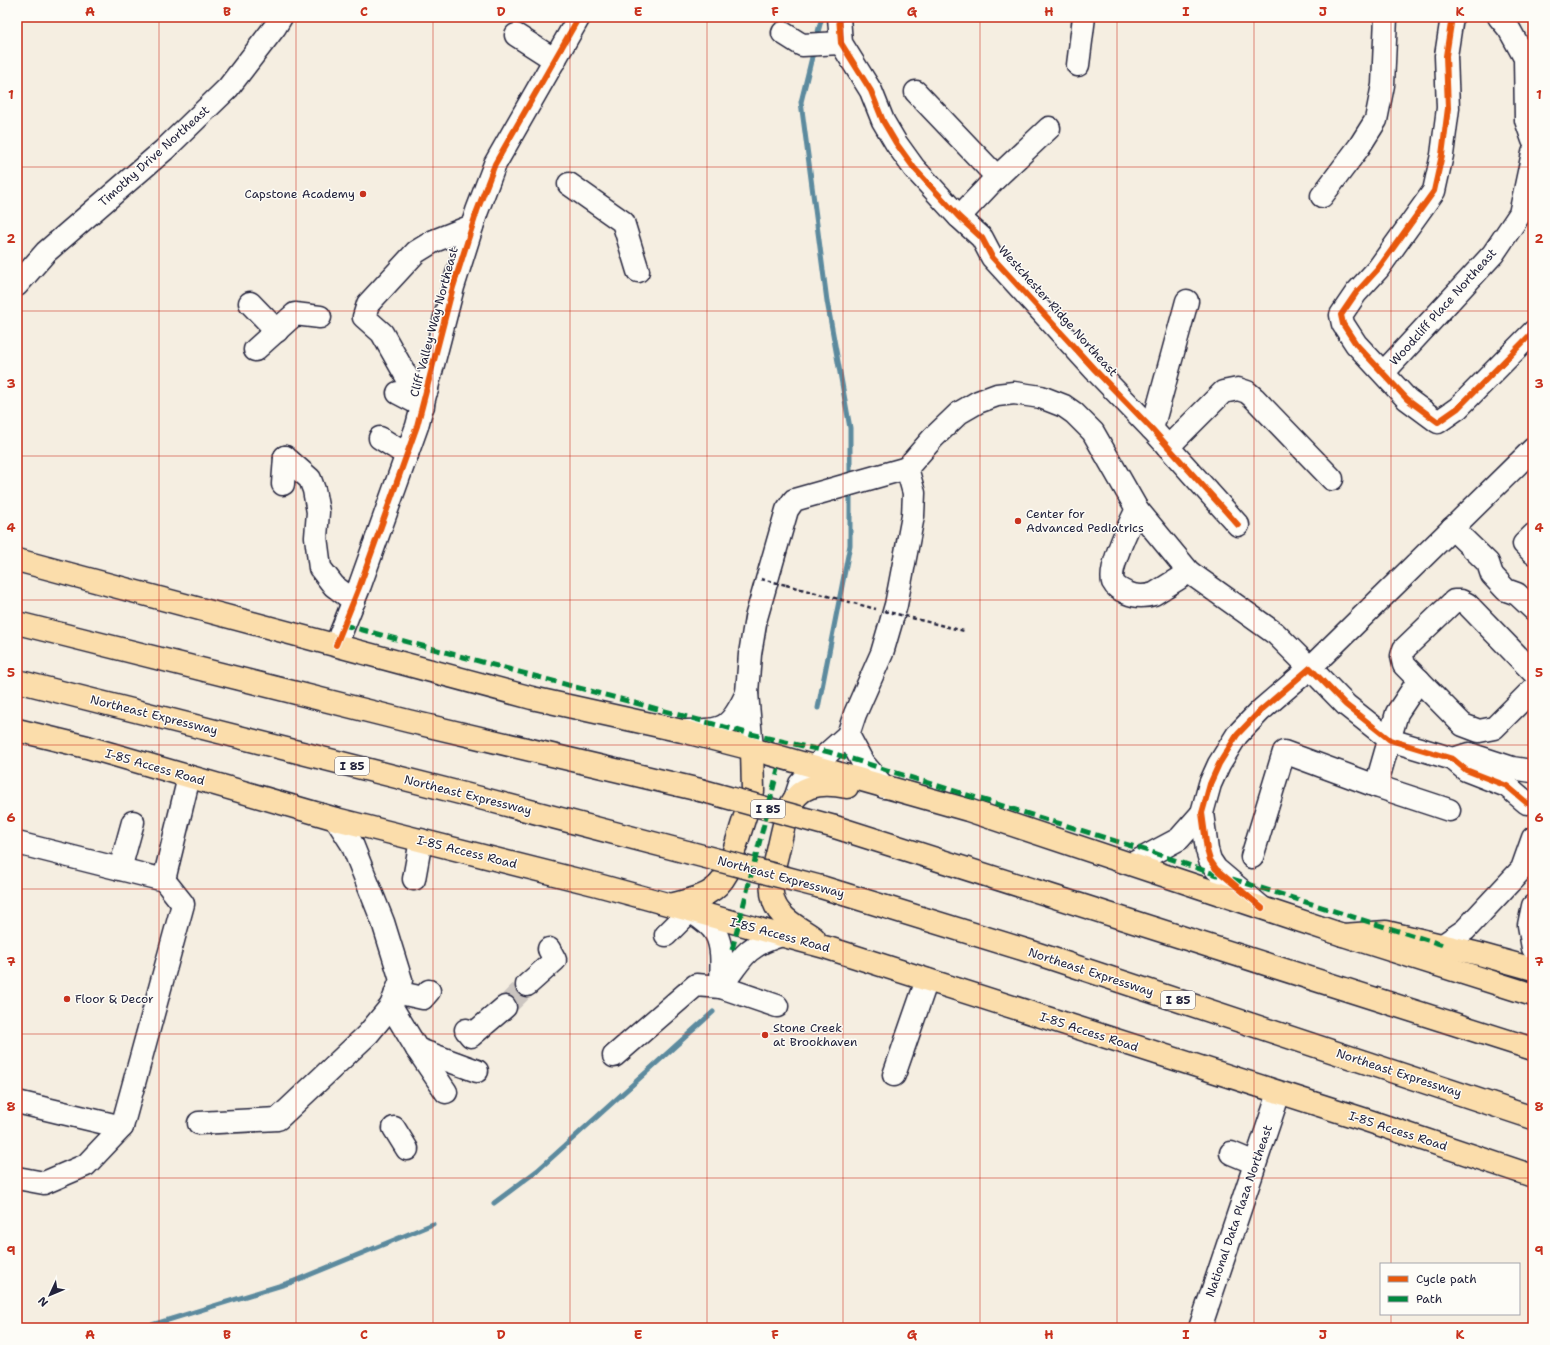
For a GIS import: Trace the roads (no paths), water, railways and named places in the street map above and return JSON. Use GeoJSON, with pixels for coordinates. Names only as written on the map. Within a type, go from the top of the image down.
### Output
{"type":"FeatureCollection","features":[{"type":"Feature","properties":{"kind":"main road"},"geometry":{"type":"LineString","coordinates":[[17,560],[532,698],[682,731],[752,749],[814,768],[968,810],[1343,935],[1533,995]]}},
{"type":"Feature","properties":{"kind":"main road","name":"I 85"},"geometry":{"type":"LineString","coordinates":[[17,623],[415,722],[700,790],[835,828],[1533,1049]]}},
{"type":"Feature","properties":{"kind":"main road","name":"Northeast Expressway"},"geometry":{"type":"LineString","coordinates":[[17,681],[484,799],[821,887],[1032,952],[1533,1118]]}},
{"type":"Feature","properties":{"kind":"main road","name":"I-85 Access Road"},"geometry":{"type":"LineString","coordinates":[[17,730],[86,747],[336,820],[421,840],[828,948],[1363,1119],[1533,1176]]}},
{"type":"Feature","properties":{"kind":"main road"},"geometry":{"type":"LineString","coordinates":[[682,731],[715,746],[732,758],[745,772],[753,790]]}},
{"type":"Feature","properties":{"kind":"main road"},"geometry":{"type":"LineString","coordinates":[[680,908],[710,893],[721,884],[728,873],[753,790],[752,749]]}},
{"type":"Feature","properties":{"kind":"main road"},"geometry":{"type":"LineString","coordinates":[[828,948],[787,919],[779,911],[774,902],[770,884],[787,808],[796,796],[815,785],[831,784],[968,810]]}},
{"type":"Feature","properties":{"kind":"main road"},"geometry":{"type":"LineString","coordinates":[[1343,935],[1386,932],[1443,945],[1533,969]]}},
{"type":"Feature","properties":{"kind":"street","name":"Timothy Drive Northeast"},"geometry":{"type":"LineString","coordinates":[[17,285],[46,252],[164,150],[228,88],[281,17]]}},
{"type":"Feature","properties":{"kind":"street","name":"Cliff Valley Way Northeast"},"geometry":{"type":"LineString","coordinates":[[336,645],[354,601],[407,455],[425,398],[453,287],[472,226],[495,164],[579,17]]}},
{"type":"Feature","properties":{"kind":"street","name":"Westchester Ridge Northeast"},"geometry":{"type":"LineString","coordinates":[[838,17],[841,43],[871,91],[883,121],[896,143],[914,168],[959,217],[982,238],[992,257],[1095,370],[1152,429],[1238,525]]}},
{"type":"Feature","properties":{"kind":"street"},"geometry":{"type":"LineString","coordinates":[[1078,65],[1084,17]]}},
{"type":"Feature","properties":{"kind":"street"},"geometry":{"type":"LineString","coordinates":[[1322,196],[1359,147],[1376,120],[1383,85],[1386,17]]}},
{"type":"Feature","properties":{"kind":"street"},"geometry":{"type":"LineString","coordinates":[[1452,17],[1446,56],[1448,108],[1442,155],[1434,191],[1378,269],[1356,293],[1341,316],[1343,324],[1356,344],[1384,372],[1407,399],[1438,422],[1458,408],[1533,332]]}},
{"type":"Feature","properties":{"kind":"street"},"geometry":{"type":"LineString","coordinates":[[1499,17],[1509,29],[1525,58],[1526,120],[1533,140]]}},
{"type":"Feature","properties":{"kind":"street"},"geometry":{"type":"LineString","coordinates":[[783,33],[802,45],[841,43]]}},
{"type":"Feature","properties":{"kind":"street"},"geometry":{"type":"LineString","coordinates":[[516,35],[555,60]]}},
{"type":"Feature","properties":{"kind":"street"},"geometry":{"type":"LineString","coordinates":[[916,92],[997,177]]}},
{"type":"Feature","properties":{"kind":"street"},"geometry":{"type":"LineString","coordinates":[[959,217],[997,177],[1049,128]]}},
{"type":"Feature","properties":{"kind":"street","name":"Woodcliff Place Northeast"},"geometry":{"type":"LineString","coordinates":[[1384,372],[1493,254],[1520,214],[1533,153]]}},
{"type":"Feature","properties":{"kind":"street"},"geometry":{"type":"LineString","coordinates":[[569,184],[623,222],[638,270]]}},
{"type":"Feature","properties":{"kind":"street"},"geometry":{"type":"LineString","coordinates":[[425,398],[408,379],[382,333],[364,317],[368,304],[410,247],[434,241],[472,226]]}},
{"type":"Feature","properties":{"kind":"street"},"geometry":{"type":"LineString","coordinates":[[1152,429],[1187,301]]}},
{"type":"Feature","properties":{"kind":"street"},"geometry":{"type":"LineString","coordinates":[[250,303],[277,331]]}},
{"type":"Feature","properties":{"kind":"street"},"geometry":{"type":"LineString","coordinates":[[255,350],[295,314],[320,317]]}},
{"type":"Feature","properties":{"kind":"street"},"geometry":{"type":"LineString","coordinates":[[1168,447],[1222,392],[1238,389],[1247,392],[1254,398],[1332,479]]}},
{"type":"Feature","properties":{"kind":"street"},"geometry":{"type":"LineString","coordinates":[[398,393],[425,398]]}},
{"type":"Feature","properties":{"kind":"street"},"geometry":{"type":"LineString","coordinates":[[752,749],[747,693],[750,654],[756,618],[786,514],[794,500],[900,470],[959,413],[984,400],[1008,393],[1041,398],[1064,406],[1084,422],[1101,444],[1111,466],[1137,509],[1189,572],[1276,634],[1346,705],[1390,740],[1453,759],[1466,770],[1507,786],[1530,808]]}},
{"type":"Feature","properties":{"kind":"street"},"geometry":{"type":"LineString","coordinates":[[380,438],[407,455]]}},
{"type":"Feature","properties":{"kind":"street"},"geometry":{"type":"LineString","coordinates":[[1262,908],[1216,869],[1210,860],[1207,850],[1202,813],[1210,784],[1219,764],[1238,735],[1260,711],[1310,668],[1533,449]]}},
{"type":"Feature","properties":{"kind":"street"},"geometry":{"type":"LineString","coordinates":[[283,484],[286,457],[310,479],[314,490],[318,512],[316,537],[320,568],[334,586],[354,601]]}},
{"type":"Feature","properties":{"kind":"street"},"geometry":{"type":"LineString","coordinates":[[796,796],[800,784],[829,752],[848,735],[854,714],[882,653],[896,605],[914,516],[914,493],[900,470]]}},
{"type":"Feature","properties":{"kind":"street"},"geometry":{"type":"LineString","coordinates":[[1137,509],[1114,565],[1112,578],[1118,589],[1133,596],[1148,596],[1154,594],[1189,572]]}},
{"type":"Feature","properties":{"kind":"street"},"geometry":{"type":"LineString","coordinates":[[1452,528],[1488,563],[1499,565],[1516,583],[1517,594],[1533,609]]}},
{"type":"Feature","properties":{"kind":"street"},"geometry":{"type":"LineString","coordinates":[[1533,535],[1524,544],[1533,553]]}},
{"type":"Feature","properties":{"kind":"street"},"geometry":{"type":"LineString","coordinates":[[1533,672],[1467,604],[1461,600],[1454,601],[1404,649],[1402,656],[1404,665],[1463,725],[1479,731],[1494,728],[1533,688]]}},
{"type":"Feature","properties":{"kind":"street"},"geometry":{"type":"LineString","coordinates":[[1376,786],[1397,713],[1419,680]]}},
{"type":"Feature","properties":{"kind":"street"},"geometry":{"type":"LineString","coordinates":[[682,731],[709,730],[725,727],[738,712],[747,693]]}},
{"type":"Feature","properties":{"kind":"street"},"geometry":{"type":"LineString","coordinates":[[848,735],[863,763],[884,787]]}},
{"type":"Feature","properties":{"kind":"street"},"geometry":{"type":"LineString","coordinates":[[1252,857],[1284,752],[1376,786],[1449,810]]}},
{"type":"Feature","properties":{"kind":"street"},"geometry":{"type":"LineString","coordinates":[[1453,759],[1469,754],[1512,768],[1533,770],[1527,781],[1525,792],[1530,808]]}},
{"type":"Feature","properties":{"kind":"street"},"geometry":{"type":"LineString","coordinates":[[164,880],[188,777]]}},
{"type":"Feature","properties":{"kind":"street"},"geometry":{"type":"LineString","coordinates":[[1132,864],[1179,838],[1202,813]]}},
{"type":"Feature","properties":{"kind":"street"},"geometry":{"type":"LineString","coordinates":[[199,1124],[278,1119],[368,1034],[394,999],[401,980],[383,922],[352,844],[336,820]]}},
{"type":"Feature","properties":{"kind":"street"},"geometry":{"type":"LineString","coordinates":[[120,869],[133,822]]}},
{"type":"Feature","properties":{"kind":"street"},"geometry":{"type":"LineString","coordinates":[[1443,945],[1465,930],[1522,869],[1533,838]]}},
{"type":"Feature","properties":{"kind":"street"},"geometry":{"type":"LineString","coordinates":[[414,879],[421,840]]}},
{"type":"Feature","properties":{"kind":"street"},"geometry":{"type":"LineString","coordinates":[[17,842],[164,880],[183,904],[122,1127],[86,1165],[44,1183],[17,1178]]}},
{"type":"Feature","properties":{"kind":"street"},"geometry":{"type":"LineString","coordinates":[[1533,906],[1529,925],[1533,948]]}},
{"type":"Feature","properties":{"kind":"street"},"geometry":{"type":"LineString","coordinates":[[666,935],[680,908],[709,925],[716,934],[720,946],[721,988]]}},
{"type":"Feature","properties":{"kind":"street"},"geometry":{"type":"LineString","coordinates":[[721,988],[752,947],[762,941],[782,935]]}},
{"type":"Feature","properties":{"kind":"street"},"geometry":{"type":"LineString","coordinates":[[527,985],[555,960],[549,949]]}},
{"type":"Feature","properties":{"kind":"street"},"geometry":{"type":"LineString","coordinates":[[894,1074],[927,980]]}},
{"type":"Feature","properties":{"kind":"street"},"geometry":{"type":"LineString","coordinates":[[614,1056],[696,985],[721,988],[777,1006]]}},
{"type":"Feature","properties":{"kind":"street"},"geometry":{"type":"LineString","coordinates":[[394,999],[423,998],[429,991]]}},
{"type":"Feature","properties":{"kind":"street"},"geometry":{"type":"LineString","coordinates":[[394,999],[417,1050],[446,1092]]}},
{"type":"Feature","properties":{"kind":"street"},"geometry":{"type":"LineString","coordinates":[[466,1030],[471,1036],[504,1007]]}},
{"type":"Feature","properties":{"kind":"street"},"geometry":{"type":"LineString","coordinates":[[417,1050],[477,1071]]}},
{"type":"Feature","properties":{"kind":"street","name":"National Data Plaza Northeast"},"geometry":{"type":"LineString","coordinates":[[1200,1328],[1279,1093]]}},
{"type":"Feature","properties":{"kind":"street"},"geometry":{"type":"LineString","coordinates":[[17,1102],[122,1127]]}},
{"type":"Feature","properties":{"kind":"street"},"geometry":{"type":"LineString","coordinates":[[394,1128],[407,1149]]}},
{"type":"Feature","properties":{"kind":"street"},"geometry":{"type":"LineString","coordinates":[[1231,1153],[1256,1163]]}},
{"type":"Feature","properties":{"kind":"waterway"},"geometry":{"type":"LineString","coordinates":[[816,39],[822,17]]}},
{"type":"Feature","properties":{"kind":"waterway"},"geometry":{"type":"LineString","coordinates":[[814,49],[801,102],[827,301],[850,428],[850,480]]}},
{"type":"Feature","properties":{"kind":"waterway"},"geometry":{"type":"LineString","coordinates":[[818,708],[850,545],[850,490]]}},
{"type":"Feature","properties":{"kind":"waterway"},"geometry":{"type":"LineString","coordinates":[[494,1203],[538,1170],[713,1012]]}},
{"type":"Feature","properties":{"kind":"waterway"},"geometry":{"type":"LineString","coordinates":[[142,1328],[292,1282],[433,1224]]}},
{"type":"Feature","properties":{"kind":"tunnel"},"geometry":{"type":"LineString","coordinates":[[505,1007],[527,985]]}},
{"type":"Feature","properties":{"kind":"place","name":"Capstone Academy"},"geometry":{"type":"Point","coordinates":[363,194]}},
{"type":"Feature","properties":{"kind":"place","name":"Center for Advanced Pediatrics"},"geometry":{"type":"Point","coordinates":[1018,521]}},
{"type":"Feature","properties":{"kind":"place","name":"Floor & Decor"},"geometry":{"type":"Point","coordinates":[67,999]}},
{"type":"Feature","properties":{"kind":"place","name":"Stone Creek at Brookhaven"},"geometry":{"type":"Point","coordinates":[765,1035]}}]}
